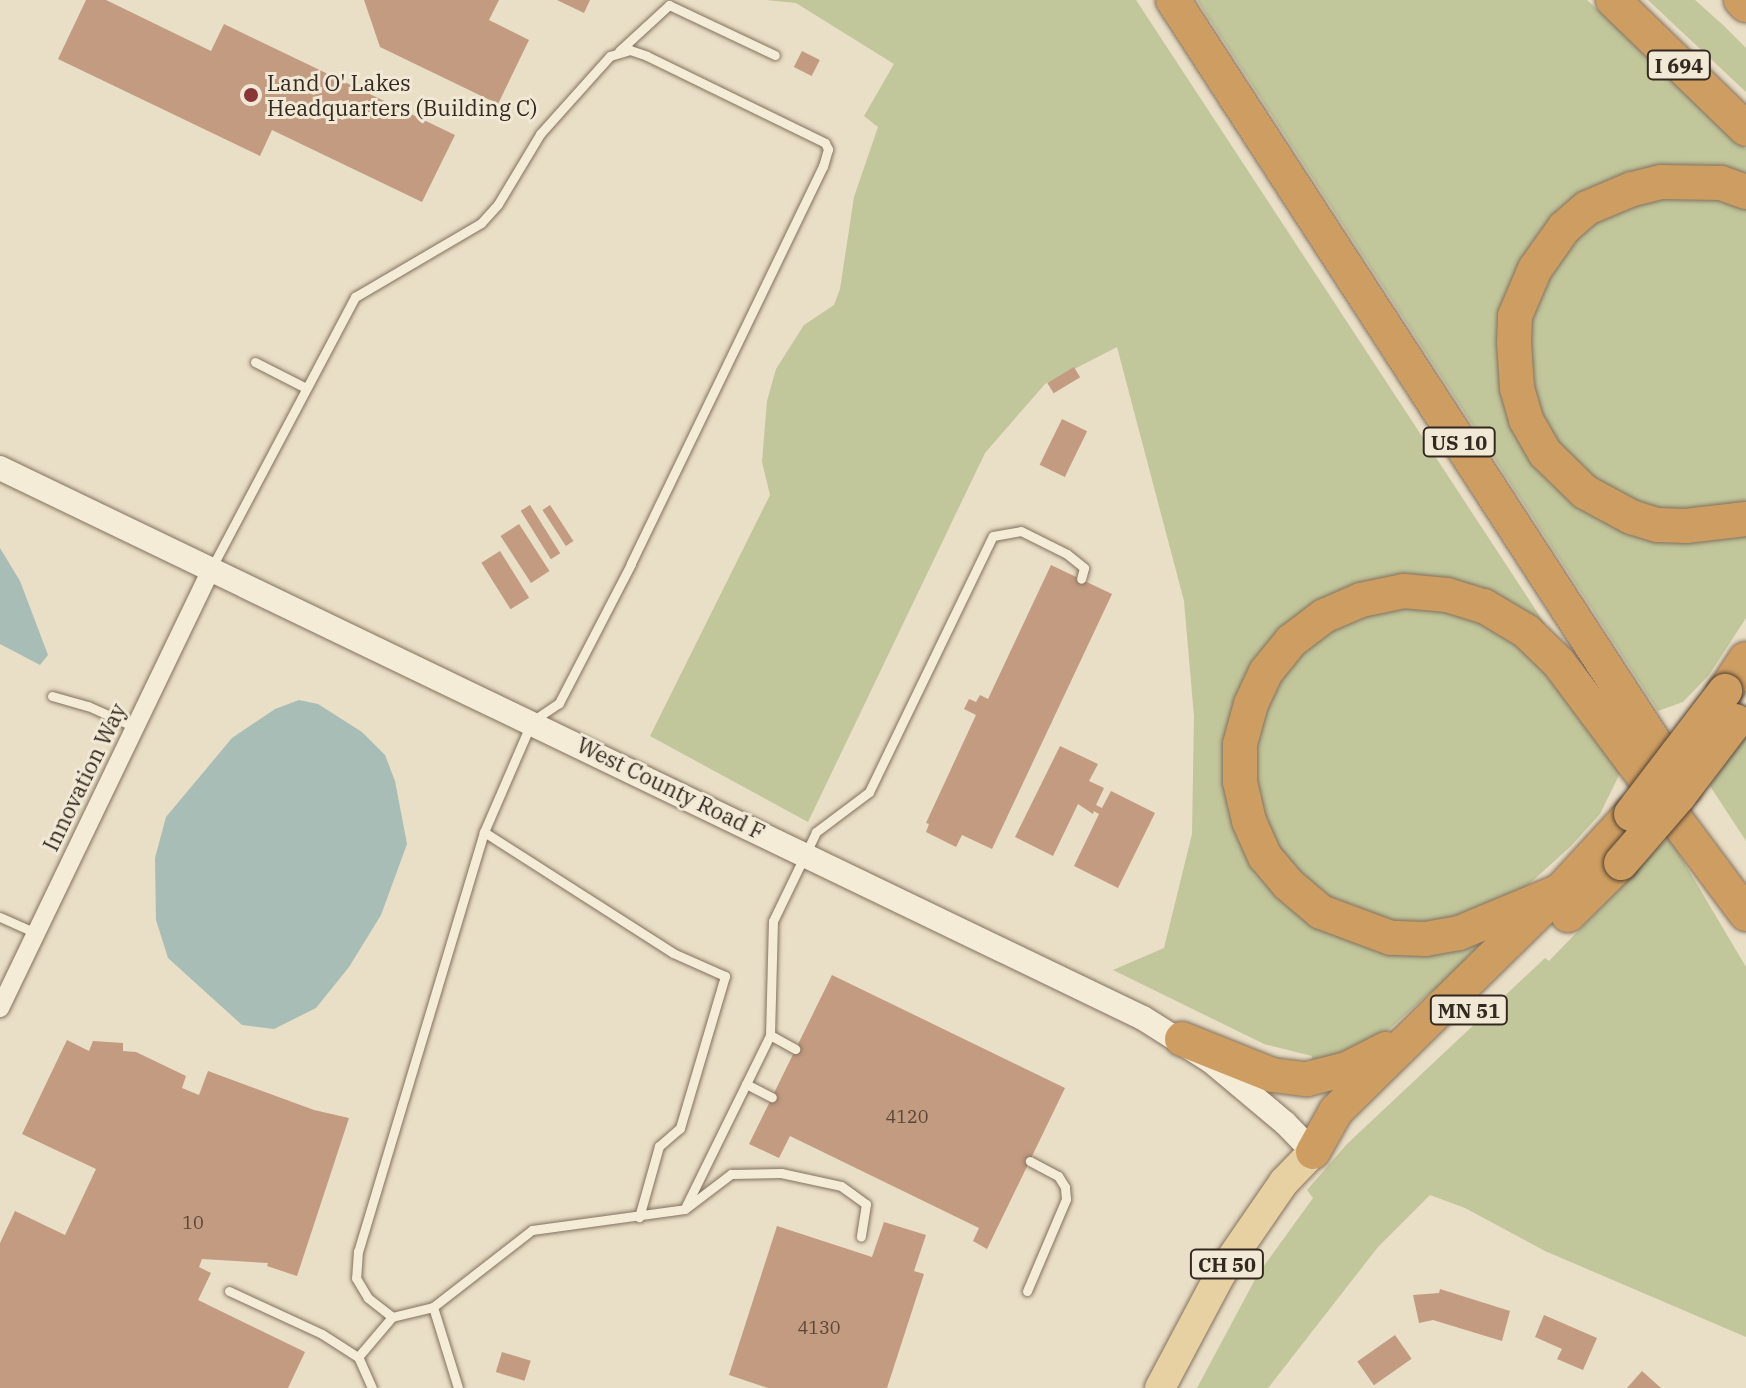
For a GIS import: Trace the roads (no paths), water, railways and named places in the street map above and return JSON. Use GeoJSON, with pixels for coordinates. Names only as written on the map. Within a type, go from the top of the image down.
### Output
{"type":"FeatureCollection","features":[{"type":"Feature","properties":{"kind":"highway","name":"US 10"},"geometry":{"type":"LineString","coordinates":[[1173,0],[1746,884]]}},
{"type":"Feature","properties":{"kind":"highway","name":"I 694"},"geometry":{"type":"LineString","coordinates":[[1613,0],[1746,129]]}},
{"type":"Feature","properties":{"kind":"highway"},"geometry":{"type":"LineString","coordinates":[[1741,0],[1746,5]]}},
{"type":"Feature","properties":{"kind":"highway"},"geometry":{"type":"LineString","coordinates":[[1746,192],[1721,183],[1661,182],[1632,189],[1587,208],[1564,228],[1535,269],[1515,316],[1514,342],[1517,388],[1526,420],[1545,453],[1585,492],[1631,517],[1658,525],[1686,526],[1746,519]]}},
{"type":"Feature","properties":{"kind":"highway"},"geometry":{"type":"LineString","coordinates":[[1560,891],[1459,933],[1426,939],[1391,938],[1321,912],[1288,884],[1265,857],[1249,821],[1240,782],[1240,744],[1251,704],[1266,672],[1302,633],[1324,616],[1361,600],[1404,591],[1447,595],[1484,606],[1526,631],[1559,663],[1746,914]]}},
{"type":"Feature","properties":{"kind":"highway","name":"MN 51"},"geometry":{"type":"LineString","coordinates":[[1313,1152],[1352,1124],[1621,863],[1679,796],[1736,706],[1746,659]]}},
{"type":"Feature","properties":{"kind":"highway","name":"MN 51"},"geometry":{"type":"LineString","coordinates":[[1313,1152],[1336,1111],[1560,891],[1736,706]]}},
{"type":"Feature","properties":{"kind":"highway"},"geometry":{"type":"LineString","coordinates":[[1182,1039],[1272,1075],[1307,1079],[1347,1069],[1411,1036]]}},
{"type":"Feature","properties":{"kind":"main road","name":"CH 50"},"geometry":{"type":"LineString","coordinates":[[1160,1388],[1220,1275],[1284,1182],[1313,1152]]}},
{"type":"Feature","properties":{"kind":"street","name":"West County Road F"},"geometry":{"type":"LineString","coordinates":[[0,468],[805,852],[1182,1039],[1285,1123],[1313,1152]]}},
{"type":"Feature","properties":{"kind":"street","name":"Innovation Way"},"geometry":{"type":"LineString","coordinates":[[0,1008],[212,567]]}},
{"type":"Feature","properties":{"kind":"lane"},"geometry":{"type":"LineString","coordinates":[[212,567],[355,297],[481,223],[498,204],[540,134],[603,63],[669,5],[775,55]]}},
{"type":"Feature","properties":{"kind":"lane"},"geometry":{"type":"LineString","coordinates":[[392,1317],[368,1298],[356,1278],[358,1251],[484,832],[532,721],[559,703],[587,651],[827,157],[825,143],[647,56],[630,50],[619,51]]}},
{"type":"Feature","properties":{"kind":"lane"},"geometry":{"type":"LineString","coordinates":[[255,362],[306,388]]}},
{"type":"Feature","properties":{"kind":"lane"},"geometry":{"type":"LineString","coordinates":[[685,1209],[770,1035],[773,921],[816,832],[869,792],[993,536],[1021,531],[1067,554],[1084,568],[1081,579]]}},
{"type":"Feature","properties":{"kind":"lane"},"geometry":{"type":"LineString","coordinates":[[52,696],[88,706],[135,727]]}},
{"type":"Feature","properties":{"kind":"lane"},"geometry":{"type":"LineString","coordinates":[[484,832],[673,953],[725,976],[680,1128],[659,1146],[639,1217]]}},
{"type":"Feature","properties":{"kind":"lane"},"geometry":{"type":"LineString","coordinates":[[0,917],[36,933]]}},
{"type":"Feature","properties":{"kind":"lane"},"geometry":{"type":"LineString","coordinates":[[770,1035],[795,1049]]}},
{"type":"Feature","properties":{"kind":"lane"},"geometry":{"type":"LineString","coordinates":[[746,1084],[772,1097]]}},
{"type":"Feature","properties":{"kind":"lane"},"geometry":{"type":"LineString","coordinates":[[1027,1291],[1066,1199],[1065,1187],[1058,1176],[1030,1161]]}},
{"type":"Feature","properties":{"kind":"lane"},"geometry":{"type":"LineString","coordinates":[[358,1357],[392,1317],[433,1307],[532,1230],[685,1209],[731,1174],[781,1173],[841,1186],[866,1204],[861,1237]]}},
{"type":"Feature","properties":{"kind":"lane"},"geometry":{"type":"LineString","coordinates":[[229,1291],[322,1334],[358,1357],[372,1388]]}},
{"type":"Feature","properties":{"kind":"lane"},"geometry":{"type":"LineString","coordinates":[[433,1307],[458,1388]]}},
{"type":"Feature","properties":{"kind":"water"},"geometry":{"type":"Polygon","coordinates":[[[0,548],[20,581],[48,655],[40,665],[0,644],[0,548]]]}},
{"type":"Feature","properties":{"kind":"water"},"geometry":{"type":"Polygon","coordinates":[[[299,700],[318,704],[362,732],[385,755],[395,781],[407,844],[381,915],[349,967],[316,1008],[274,1029],[242,1025],[168,958],[156,920],[155,858],[166,817],[232,738],[275,709],[299,700]]]}},
{"type":"Feature","properties":{"kind":"place","name":"Land O' Lakes Headquarters (Building C)"},"geometry":{"type":"Point","coordinates":[251,95]}}]}
